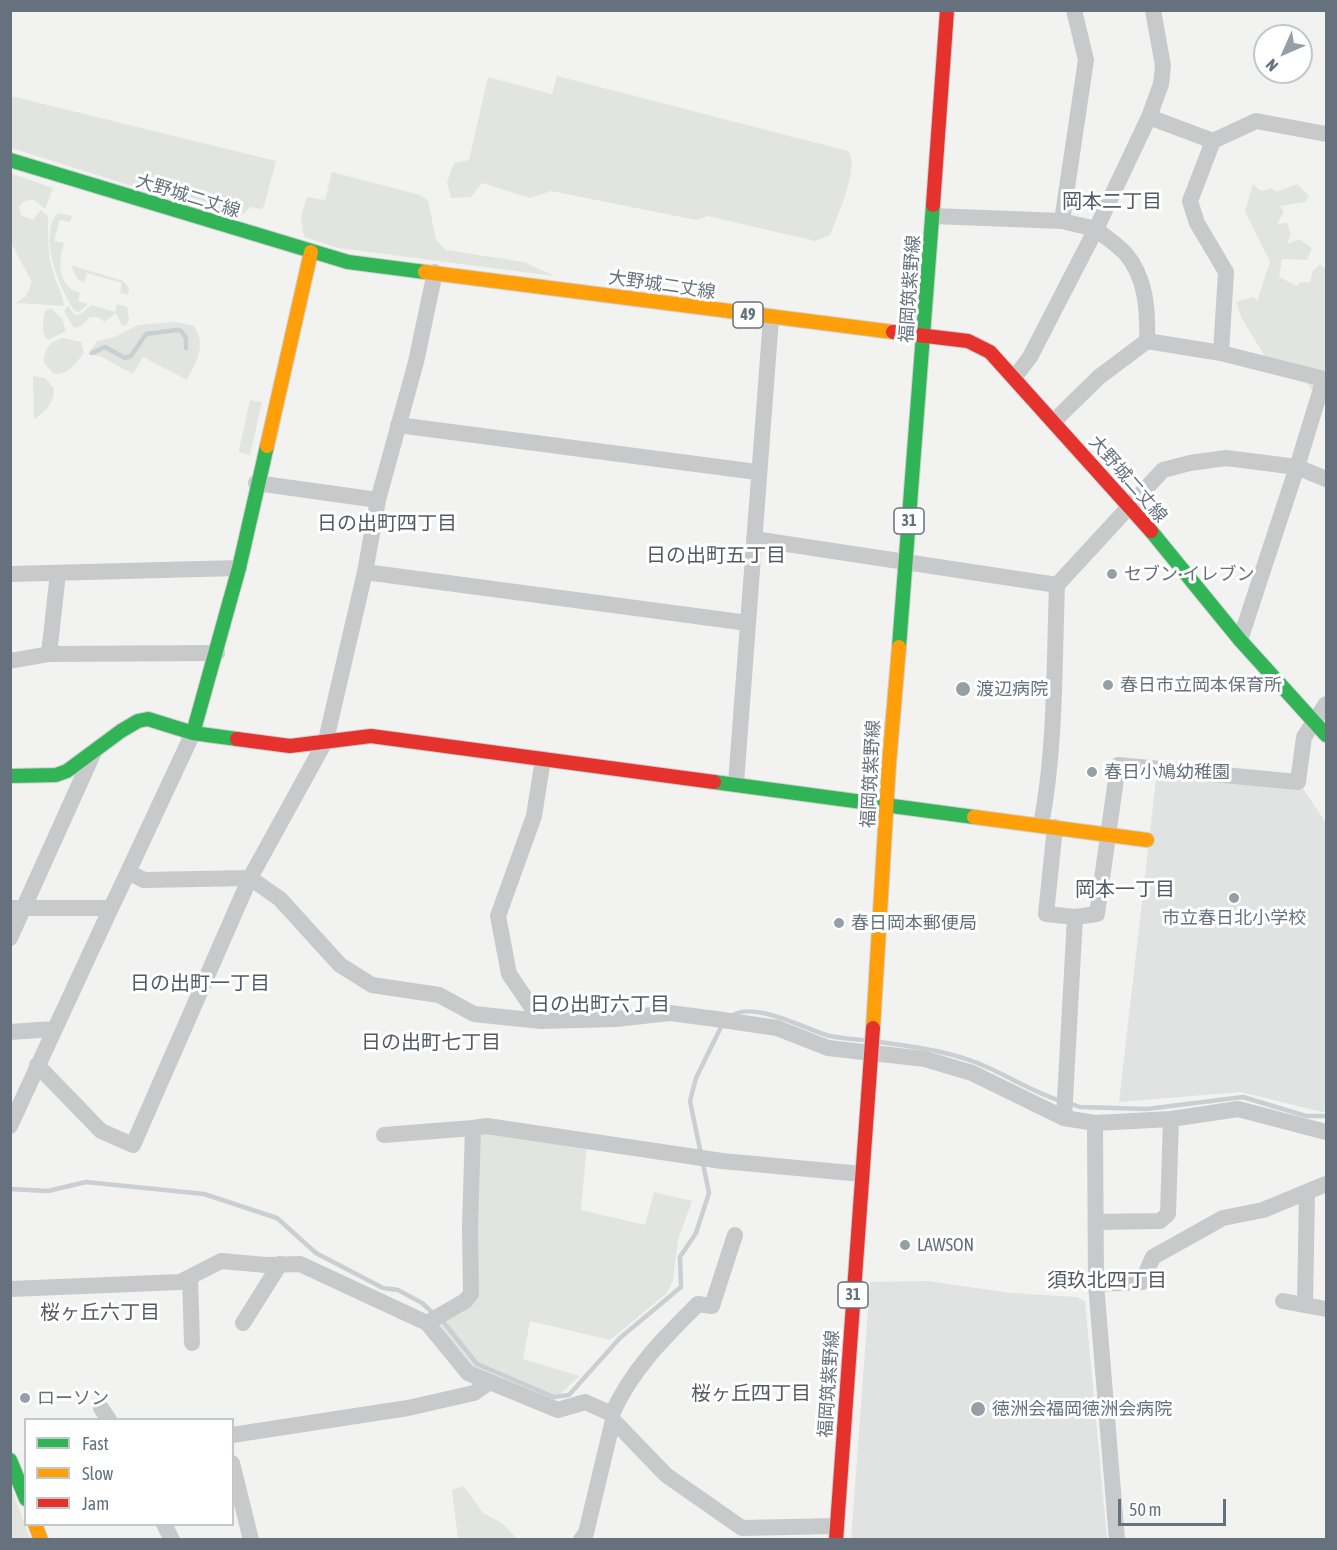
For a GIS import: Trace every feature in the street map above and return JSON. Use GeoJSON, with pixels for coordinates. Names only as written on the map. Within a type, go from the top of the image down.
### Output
{"type":"FeatureCollection","features":[{"type":"Feature","properties":{"kind":"main road","name":"福岡筑紫野線"},"geometry":{"type":"LineString","coordinates":[[836,1533],[886,803],[924,336],[947,10]]}},
{"type":"Feature","properties":{"kind":"main road","name":"大野城二丈線"},"geometry":{"type":"LineString","coordinates":[[10,160],[348,262],[771,318],[968,340],[990,352],[1014,378],[1129,505],[1240,640],[1326,735]]}},
{"type":"Feature","properties":{"kind":"main road"},"geometry":{"type":"LineString","coordinates":[[193,733],[218,653],[239,568],[256,483],[311,252]]}},
{"type":"Feature","properties":{"kind":"main road"},"geometry":{"type":"LineString","coordinates":[[10,776],[56,775],[67,771],[138,721],[148,719],[193,733],[290,746],[371,736],[886,803],[1147,840]]}},
{"type":"Feature","properties":{"kind":"main road"},"geometry":{"type":"LineString","coordinates":[[12,1470],[24,1495]]}},
{"type":"Feature","properties":{"kind":"street"},"geometry":{"type":"LineString","coordinates":[[1062,221],[1086,60],[1074,10]]}},
{"type":"Feature","properties":{"kind":"street"},"geometry":{"type":"LineString","coordinates":[[1014,378],[1030,357],[1096,230],[1149,117],[1161,84],[1163,66],[1153,10]]}},
{"type":"Feature","properties":{"kind":"street"},"geometry":{"type":"LineString","coordinates":[[1149,117],[1213,141]]}},
{"type":"Feature","properties":{"kind":"street"},"geometry":{"type":"LineString","coordinates":[[1221,353],[1226,272],[1197,223],[1190,201],[1213,141],[1256,121],[1326,134]]}},
{"type":"Feature","properties":{"kind":"street"},"geometry":{"type":"LineString","coordinates":[[933,216],[1062,221],[1096,230],[1125,253],[1140,279],[1148,313],[1147,340]]}},
{"type":"Feature","properties":{"kind":"street"},"geometry":{"type":"LineString","coordinates":[[37,1065],[101,1131],[133,1145],[250,878],[326,740],[365,572],[378,500],[416,362],[435,272]]}},
{"type":"Feature","properties":{"kind":"street"},"geometry":{"type":"LineString","coordinates":[[736,783],[757,472],[771,318]]}},
{"type":"Feature","properties":{"kind":"street"},"geometry":{"type":"LineString","coordinates":[[1053,422],[1100,377],[1147,340],[1221,353],[1325,380],[1240,640]]}},
{"type":"Feature","properties":{"kind":"street"},"geometry":{"type":"LineString","coordinates":[[398,425],[757,472]]}},
{"type":"Feature","properties":{"kind":"street"},"geometry":{"type":"LineString","coordinates":[[1326,479],[1297,467],[1226,458],[1190,463],[1163,470],[1057,585],[1053,707],[1046,799],[1048,826],[1046,914],[1075,917],[1097,914],[1118,765],[1298,782],[1304,737],[1326,704]]}},
{"type":"Feature","properties":{"kind":"street"},"geometry":{"type":"LineString","coordinates":[[256,483],[378,500]]}},
{"type":"Feature","properties":{"kind":"street"},"geometry":{"type":"LineString","coordinates":[[754,539],[1057,585]]}},
{"type":"Feature","properties":{"kind":"street"},"geometry":{"type":"LineString","coordinates":[[10,574],[239,568]]}},
{"type":"Feature","properties":{"kind":"street"},"geometry":{"type":"LineString","coordinates":[[365,572],[748,623]]}},
{"type":"Feature","properties":{"kind":"street"},"geometry":{"type":"LineString","coordinates":[[49,654],[58,573]]}},
{"type":"Feature","properties":{"kind":"street"},"geometry":{"type":"LineString","coordinates":[[10,661],[49,654],[218,653]]}},
{"type":"Feature","properties":{"kind":"street"},"geometry":{"type":"LineString","coordinates":[[10,1126],[193,733]]}},
{"type":"Feature","properties":{"kind":"street"},"geometry":{"type":"LineString","coordinates":[[10,938],[17,908],[93,754]]}},
{"type":"Feature","properties":{"kind":"street"},"geometry":{"type":"LineString","coordinates":[[541,1021],[509,975],[498,916],[534,816],[543,759]]}},
{"type":"Feature","properties":{"kind":"street"},"geometry":{"type":"LineString","coordinates":[[128,872],[144,880],[250,878],[280,899],[340,965],[372,985],[439,995],[474,1014],[541,1021],[616,1019],[670,1013],[777,1028],[828,1048],[925,1059],[972,1073],[1064,1118],[1095,1123],[1171,1119],[1238,1109],[1326,1132]]}},
{"type":"Feature","properties":{"kind":"street"},"geometry":{"type":"LineString","coordinates":[[17,908],[111,908]]}},
{"type":"Feature","properties":{"kind":"street"},"geometry":{"type":"LineString","coordinates":[[1064,1118],[1075,917]]}},
{"type":"Feature","properties":{"kind":"street"},"geometry":{"type":"LineString","coordinates":[[10,1032],[54,1029]]}},
{"type":"Feature","properties":{"kind":"street"},"geometry":{"type":"LineString","coordinates":[[1096,1221],[1160,1221],[1168,1214],[1171,1119]]}},
{"type":"Feature","properties":{"kind":"street"},"geometry":{"type":"LineString","coordinates":[[1095,1123],[1096,1284],[1117,1539]]}},
{"type":"Feature","properties":{"kind":"street"},"geometry":{"type":"LineString","coordinates":[[384,1135],[487,1126],[722,1161],[862,1174]]}},
{"type":"Feature","properties":{"kind":"street"},"geometry":{"type":"LineString","coordinates":[[427,1323],[465,1301],[471,1294],[470,1227],[473,1128]]}},
{"type":"Feature","properties":{"kind":"street"},"geometry":{"type":"LineString","coordinates":[[1096,1284],[1142,1282],[1153,1257],[1223,1218],[1263,1210],[1326,1184]]}},
{"type":"Feature","properties":{"kind":"street"},"geometry":{"type":"LineString","coordinates":[[1305,1305],[1307,1192]]}},
{"type":"Feature","properties":{"kind":"street"},"geometry":{"type":"LineString","coordinates":[[581,1539],[586,1533],[599,1468],[622,1392],[648,1354],[698,1304],[712,1306],[735,1235]]}},
{"type":"Feature","properties":{"kind":"street"},"geometry":{"type":"LineString","coordinates":[[10,1288],[180,1282],[221,1261],[300,1264],[427,1323],[468,1373],[488,1383],[558,1410],[585,1402],[613,1417],[666,1475],[742,1528],[836,1533]]}},
{"type":"Feature","properties":{"kind":"street"},"geometry":{"type":"LineString","coordinates":[[243,1323],[280,1264]]}},
{"type":"Feature","properties":{"kind":"street"},"geometry":{"type":"LineString","coordinates":[[190,1277],[192,1343]]}},
{"type":"Feature","properties":{"kind":"street"},"geometry":{"type":"LineString","coordinates":[[1283,1301],[1326,1309]]}},
{"type":"Feature","properties":{"kind":"street"},"geometry":{"type":"LineString","coordinates":[[234,1435],[408,1408],[474,1393],[488,1383]]}},
{"type":"Feature","properties":{"kind":"street"},"geometry":{"type":"LineString","coordinates":[[234,1471],[251,1539]]}},
{"type":"Feature","properties":{"kind":"shaded area"},"geometry":{"type":"Polygon","coordinates":[[[557,76],[848,151],[852,167],[850,179],[830,235],[815,241],[708,216],[696,220],[551,191],[530,198],[482,183],[471,197],[451,198],[447,182],[454,163],[469,160],[488,77],[552,94],[557,76]]]}},
{"type":"Feature","properties":{"kind":"shaded area"},"geometry":{"type":"Polygon","coordinates":[[[11,96],[276,161],[264,206],[261,209],[251,207],[237,219],[11,148],[11,96]]]}},
{"type":"Feature","properties":{"kind":"shaded area"},"geometry":{"type":"Polygon","coordinates":[[[332,172],[420,195],[428,200],[436,240],[446,250],[524,262],[554,276],[338,248],[304,237],[301,216],[307,197],[325,200],[332,172]]]}},
{"type":"Feature","properties":{"kind":"shaded area"},"geometry":{"type":"Polygon","coordinates":[[[10,173],[53,188],[45,209],[33,199],[23,202],[19,207],[21,215],[33,220],[41,210],[48,216],[51,263],[64,306],[16,303],[26,296],[32,282],[11,243],[10,173]]]}},
{"type":"Feature","properties":{"kind":"shaded area"},"geometry":{"type":"Polygon","coordinates":[[[1253,184],[1261,191],[1271,188],[1276,192],[1297,184],[1309,196],[1305,202],[1280,206],[1284,211],[1277,224],[1287,223],[1291,234],[1287,244],[1299,239],[1312,248],[1307,260],[1282,259],[1279,277],[1297,286],[1299,283],[1310,282],[1313,271],[1320,264],[1326,269],[1326,387],[1313,392],[1305,380],[1273,370],[1241,317],[1236,302],[1253,297],[1257,301],[1270,262],[1245,211],[1253,184]]]}},
{"type":"Feature","properties":{"kind":"shaded area"},"geometry":{"type":"Polygon","coordinates":[[[58,213],[72,216],[70,222],[60,220],[54,241],[64,243],[60,266],[63,279],[72,290],[80,293],[78,301],[88,304],[79,312],[75,311],[69,302],[57,277],[50,248],[52,223],[58,213]]]}},
{"type":"Feature","properties":{"kind":"shaded area"},"geometry":{"type":"Polygon","coordinates":[[[71,265],[123,281],[129,288],[128,295],[120,293],[122,283],[87,273],[84,283],[77,278],[71,265]]]}},
{"type":"Feature","properties":{"kind":"shaded area"},"geometry":{"type":"Polygon","coordinates":[[[117,304],[127,307],[129,319],[127,325],[122,326],[116,313],[104,322],[99,317],[90,317],[81,326],[74,328],[64,311],[68,306],[74,314],[79,315],[92,305],[115,312],[117,304]]]}},
{"type":"Feature","properties":{"kind":"shaded area"},"geometry":{"type":"Polygon","coordinates":[[[51,308],[62,319],[66,331],[48,340],[44,335],[43,323],[45,311],[51,308]]]}},
{"type":"Feature","properties":{"kind":"shaded area"},"geometry":{"type":"Polygon","coordinates":[[[175,322],[194,326],[200,340],[199,354],[187,380],[143,357],[133,374],[102,357],[88,354],[97,341],[115,337],[138,325],[175,322]]]}},
{"type":"Feature","properties":{"kind":"shaded area"},"geometry":{"type":"Polygon","coordinates":[[[63,338],[81,342],[84,353],[64,373],[54,374],[44,363],[45,354],[51,344],[63,338]]]}},
{"type":"Feature","properties":{"kind":"shaded area"},"geometry":{"type":"Polygon","coordinates":[[[33,376],[45,378],[54,388],[53,398],[48,406],[34,419],[33,376]]]}},
{"type":"Feature","properties":{"kind":"shaded area"},"geometry":{"type":"Polygon","coordinates":[[[250,400],[262,402],[250,455],[239,452],[239,450],[250,400]]]}},
{"type":"Feature","properties":{"kind":"shaded area","name":"市立春日北小学校"},"geometry":{"type":"Polygon","coordinates":[[[1157,771],[1302,787],[1326,823],[1326,1111],[1322,1112],[1241,1092],[1119,1102],[1157,771]]]}},
{"type":"Feature","properties":{"kind":"shaded area"},"geometry":{"type":"Polygon","coordinates":[[[486,1127],[587,1144],[581,1210],[645,1225],[654,1192],[692,1201],[678,1240],[673,1280],[667,1293],[610,1340],[530,1321],[523,1359],[580,1376],[553,1400],[475,1371],[438,1328],[444,1319],[473,1297],[478,1136],[486,1127]]]}},
{"type":"Feature","properties":{"kind":"shaded area","name":"徳洲会福岡徳洲会病院"},"geometry":{"type":"Polygon","coordinates":[[[927,1281],[1011,1293],[1077,1297],[1085,1301],[1107,1539],[851,1540],[870,1282],[927,1281]]]}},
{"type":"Feature","properties":{"kind":"shaded area"},"geometry":{"type":"Polygon","coordinates":[[[11,1486],[30,1539],[11,1539],[11,1486]]]}},
{"type":"Feature","properties":{"kind":"shaded area"},"geometry":{"type":"Polygon","coordinates":[[[464,1486],[483,1513],[502,1523],[517,1539],[458,1539],[452,1490],[464,1486]]]}},
{"type":"Feature","properties":{"kind":"waterway"},"geometry":{"type":"LineString","coordinates":[[92,353],[105,347],[125,358],[131,356],[146,334],[177,330],[181,331],[186,338],[186,348]]}},
{"type":"Feature","properties":{"kind":"waterway"},"geometry":{"type":"LineString","coordinates":[[732,1016],[741,1012],[766,1014],[830,1036],[862,1040]]}},
{"type":"Feature","properties":{"kind":"waterway"},"geometry":{"type":"LineString","coordinates":[[441,1319],[477,1364],[554,1397],[569,1395],[620,1338],[681,1287],[680,1257],[696,1233],[709,1193],[690,1101],[696,1078],[722,1025]]}},
{"type":"Feature","properties":{"kind":"waterway"},"geometry":{"type":"LineString","coordinates":[[880,1042],[922,1048],[976,1062],[1061,1101]]}},
{"type":"Feature","properties":{"kind":"waterway"},"geometry":{"type":"LineString","coordinates":[[1069,1103],[1080,1107],[1147,1109],[1243,1097],[1306,1116],[1326,1116]]}},
{"type":"Feature","properties":{"kind":"waterway"},"geometry":{"type":"LineString","coordinates":[[10,1189],[48,1191],[86,1182],[204,1194],[277,1218],[316,1253],[383,1288],[398,1290],[422,1303],[434,1314]]}},
{"type":"Feature","properties":{"kind":"traffic: fast"},"geometry":{"type":"LineString","coordinates":[[10,160],[348,262],[425,272]]}},
{"type":"Feature","properties":{"kind":"traffic: fast"},"geometry":{"type":"LineString","coordinates":[[899,647],[933,205]]}},
{"type":"Feature","properties":{"kind":"traffic: fast"},"geometry":{"type":"LineString","coordinates":[[193,733],[239,568],[267,446]]}},
{"type":"Feature","properties":{"kind":"traffic: fast"},"geometry":{"type":"LineString","coordinates":[[1151,531],[1240,640],[1326,735]]}},
{"type":"Feature","properties":{"kind":"traffic: fast"},"geometry":{"type":"LineString","coordinates":[[10,776],[56,775],[67,771],[121,731],[138,721],[148,719],[193,733],[237,739]]}},
{"type":"Feature","properties":{"kind":"traffic: fast"},"geometry":{"type":"LineString","coordinates":[[714,782],[974,817]]}},
{"type":"Feature","properties":{"kind":"traffic: fast"},"geometry":{"type":"LineString","coordinates":[[10,1460],[24,1494]]}},
{"type":"Feature","properties":{"kind":"traffic: slow"},"geometry":{"type":"LineString","coordinates":[[267,446],[311,252]]}},
{"type":"Feature","properties":{"kind":"traffic: slow"},"geometry":{"type":"LineString","coordinates":[[425,272],[893,332]]}},
{"type":"Feature","properties":{"kind":"traffic: slow"},"geometry":{"type":"LineString","coordinates":[[873,1028],[889,764],[899,647]]}},
{"type":"Feature","properties":{"kind":"traffic: slow"},"geometry":{"type":"LineString","coordinates":[[974,817],[1147,840]]}},
{"type":"Feature","properties":{"kind":"traffic: slow"},"geometry":{"type":"LineString","coordinates":[[36,1526],[41,1540]]}},
{"type":"Feature","properties":{"kind":"traffic: jam"},"geometry":{"type":"LineString","coordinates":[[933,205],[947,10]]}},
{"type":"Feature","properties":{"kind":"traffic: jam"},"geometry":{"type":"LineString","coordinates":[[893,332],[968,341],[990,352],[1151,531]]}},
{"type":"Feature","properties":{"kind":"traffic: jam"},"geometry":{"type":"LineString","coordinates":[[237,739],[290,746],[371,736],[714,782]]}},
{"type":"Feature","properties":{"kind":"traffic: jam"},"geometry":{"type":"LineString","coordinates":[[836,1540],[873,1028]]}},
{"type":"Feature","properties":{"kind":"place","name":"セブン-イレブン"},"geometry":{"type":"Point","coordinates":[1112,574]}},
{"type":"Feature","properties":{"kind":"place","name":"春日市立岡本保育所"},"geometry":{"type":"Point","coordinates":[1108,685]}},
{"type":"Feature","properties":{"kind":"place","name":"渡辺病院"},"geometry":{"type":"Point","coordinates":[963,689]}},
{"type":"Feature","properties":{"kind":"place","name":"春日小鳩幼稚園"},"geometry":{"type":"Point","coordinates":[1092,772]}},
{"type":"Feature","properties":{"kind":"place","name":"市立春日北小学校"},"geometry":{"type":"Point","coordinates":[1234,898]}},
{"type":"Feature","properties":{"kind":"place","name":"春日岡本郵便局"},"geometry":{"type":"Point","coordinates":[839,923]}},
{"type":"Feature","properties":{"kind":"place","name":"LAWSON"},"geometry":{"type":"Point","coordinates":[905,1245]}},
{"type":"Feature","properties":{"kind":"place","name":"ローソン"},"geometry":{"type":"Point","coordinates":[25,1398]}},
{"type":"Feature","properties":{"kind":"place","name":"徳洲会福岡徳洲会病院"},"geometry":{"type":"Point","coordinates":[978,1409]}},
{"type":"Feature","properties":{"kind":"district","name":"岡本二丁目"},"geometry":{"type":"Point","coordinates":[1112,202]}},
{"type":"Feature","properties":{"kind":"district","name":"日の出町四丁目"},"geometry":{"type":"Point","coordinates":[387,524]}},
{"type":"Feature","properties":{"kind":"district","name":"日の出町五丁目"},"geometry":{"type":"Point","coordinates":[716,556]}},
{"type":"Feature","properties":{"kind":"district","name":"岡本一丁目"},"geometry":{"type":"Point","coordinates":[1125,890]}},
{"type":"Feature","properties":{"kind":"district","name":"日の出町一丁目"},"geometry":{"type":"Point","coordinates":[200,984]}},
{"type":"Feature","properties":{"kind":"district","name":"日の出町六丁目"},"geometry":{"type":"Point","coordinates":[600,1005]}},
{"type":"Feature","properties":{"kind":"district","name":"日の出町七丁目"},"geometry":{"type":"Point","coordinates":[431,1043]}},
{"type":"Feature","properties":{"kind":"district","name":"須玖北四丁目"},"geometry":{"type":"Point","coordinates":[1107,1281]}},
{"type":"Feature","properties":{"kind":"district","name":"桜ヶ丘六丁目"},"geometry":{"type":"Point","coordinates":[100,1313]}},
{"type":"Feature","properties":{"kind":"district","name":"桜ヶ丘四丁目"},"geometry":{"type":"Point","coordinates":[751,1394]}}]}
